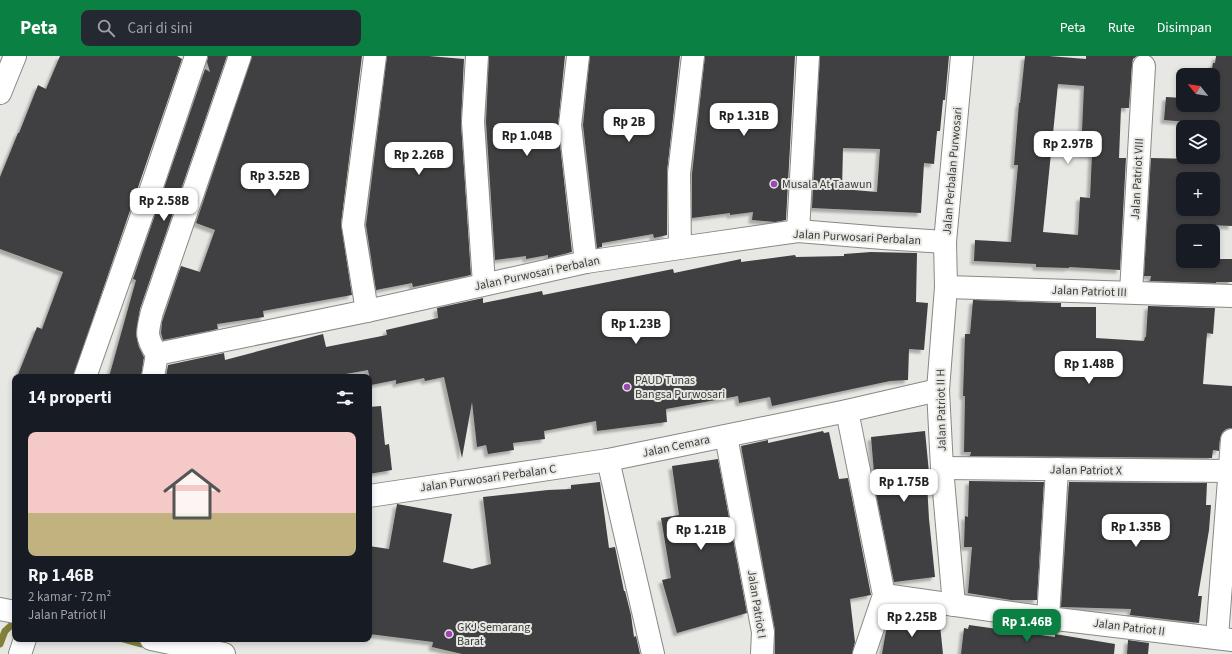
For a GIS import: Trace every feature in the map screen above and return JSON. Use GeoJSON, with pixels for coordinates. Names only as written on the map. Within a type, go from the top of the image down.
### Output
{"type":"FeatureCollection","features":[{"type":"Feature","properties":{"kind":"street"},"geometry":{"type":"LineString","coordinates":[[0,93],[15,56]]}},
{"type":"Feature","properties":{"kind":"street"},"geometry":{"type":"LineString","coordinates":[[87,374],[147,203],[196,56]]}},
{"type":"Feature","properties":{"kind":"street"},"geometry":{"type":"LineString","coordinates":[[154,374],[157,354],[149,343],[147,334],[152,312],[240,56]]}},
{"type":"Feature","properties":{"kind":"street"},"geometry":{"type":"LineString","coordinates":[[367,311],[353,225],[375,56]]}},
{"type":"Feature","properties":{"kind":"street"},"geometry":{"type":"LineString","coordinates":[[477,56],[473,122],[484,284]]}},
{"type":"Feature","properties":{"kind":"street"},"geometry":{"type":"LineString","coordinates":[[578,56],[570,125],[586,262]]}},
{"type":"Feature","properties":{"kind":"street"},"geometry":{"type":"LineString","coordinates":[[680,248],[679,173],[693,56]]}},
{"type":"Feature","properties":{"kind":"street"},"geometry":{"type":"LineString","coordinates":[[798,231],[808,56]]}},
{"type":"Feature","properties":{"kind":"street","name":"Jalan Perbalan Purwosari"},"geometry":{"type":"LineString","coordinates":[[946,287],[946,242],[962,56]]}},
{"type":"Feature","properties":{"kind":"street","name":"Jalan Patriot VIII"},"geometry":{"type":"LineString","coordinates":[[1131,292],[1144,66]]}},
{"type":"Feature","properties":{"kind":"street","name":"Jalan Purwosari Perbalan"},"geometry":{"type":"LineString","coordinates":[[157,354],[367,311],[586,262],[798,231],[946,242]]}},
{"type":"Feature","properties":{"kind":"street","name":"Jalan Patriot III"},"geometry":{"type":"LineString","coordinates":[[946,287],[1232,296]]}},
{"type":"Feature","properties":{"kind":"street","name":"Jalan Patriot II H"},"geometry":{"type":"LineString","coordinates":[[946,287],[938,390],[942,468],[954,605]]}},
{"type":"Feature","properties":{"kind":"street","name":"Jalan Cemara"},"geometry":{"type":"LineString","coordinates":[[608,460],[847,411],[938,390]]}},
{"type":"Feature","properties":{"kind":"street"},"geometry":{"type":"LineString","coordinates":[[847,411],[884,595],[864,654]]}},
{"type":"Feature","properties":{"kind":"street","name":"Jalan Patriot I"},"geometry":{"type":"LineString","coordinates":[[726,436],[763,632],[762,654]]}},
{"type":"Feature","properties":{"kind":"street"},"geometry":{"type":"LineString","coordinates":[[1224,638],[1232,440]]}},
{"type":"Feature","properties":{"kind":"street"},"geometry":{"type":"LineString","coordinates":[[608,460],[653,654]]}},
{"type":"Feature","properties":{"kind":"street","name":"Jalan Purwosari Perbalan C"},"geometry":{"type":"LineString","coordinates":[[372,496],[608,460]]}},
{"type":"Feature","properties":{"kind":"street","name":"Jalan Patriot X"},"geometry":{"type":"LineString","coordinates":[[942,468],[1230,471]]}},
{"type":"Feature","properties":{"kind":"street"},"geometry":{"type":"LineString","coordinates":[[1048,618],[1057,469]]}},
{"type":"Feature","properties":{"kind":"street","name":"Jalan Patriot II"},"geometry":{"type":"LineString","coordinates":[[884,595],[1048,618],[1224,638]]}},
{"type":"Feature","properties":{"kind":"street"},"geometry":{"type":"LineString","coordinates":[[20,654],[24,642]]}},
{"type":"Feature","properties":{"kind":"street"},"geometry":{"type":"LineString","coordinates":[[166,642],[224,654]]}},
{"type":"Feature","properties":{"kind":"building"},"geometry":{"type":"Polygon","coordinates":[[[60,56],[177,56],[182,59],[74,374],[18,374],[37,327],[42,329],[63,272],[0,249],[0,177],[38,85],[46,89],[60,56]]]}},
{"type":"Feature","properties":{"kind":"building"},"geometry":{"type":"Polygon","coordinates":[[[208,56],[227,56],[140,309],[136,334],[139,347],[144,357],[141,374],[110,374],[136,280],[133,279],[205,69],[210,72],[207,62],[208,56]]]}},
{"type":"Feature","properties":{"kind":"building"},"geometry":{"type":"Polygon","coordinates":[[[252,56],[362,56],[341,224],[352,295],[263,311],[264,317],[217,324],[218,329],[163,340],[161,333],[162,322],[181,266],[200,272],[215,230],[196,223],[252,56]]]}},
{"type":"Feature","properties":{"kind":"building"},"geometry":{"type":"Polygon","coordinates":[[[387,56],[429,56],[464,59],[461,123],[471,275],[413,287],[412,283],[376,290],[366,225],[387,56]]]}},
{"type":"Feature","properties":{"kind":"building"},"geometry":{"type":"Polygon","coordinates":[[[489,56],[565,56],[558,126],[572,252],[548,258],[548,255],[526,259],[526,256],[495,260],[486,122],[489,56]]]}},
{"type":"Feature","properties":{"kind":"building"},"geometry":{"type":"Polygon","coordinates":[[[590,56],[680,56],[667,172],[667,235],[654,238],[653,234],[602,243],[602,247],[597,248],[583,125],[590,56]]]}},
{"type":"Feature","properties":{"kind":"building"},"geometry":{"type":"Polygon","coordinates":[[[705,56],[795,56],[786,220],[775,222],[752,220],[753,212],[730,215],[730,213],[692,218],[692,174],[705,56]]]}},
{"type":"Feature","properties":{"kind":"building"},"geometry":{"type":"Polygon","coordinates":[[[820,56],[949,56],[945,100],[943,100],[940,131],[937,131],[934,164],[924,163],[921,213],[812,208],[820,56]],[[843,148],[842,189],[877,192],[880,149],[843,148]]]}},
{"type":"Feature","properties":{"kind":"building"},"geometry":{"type":"Polygon","coordinates":[[[1025,56],[1086,59],[1086,56],[1137,56],[1133,59],[1132,65],[1129,108],[1121,108],[1119,158],[1126,158],[1120,270],[1036,267],[1036,264],[974,261],[975,240],[1011,242],[1018,165],[1014,165],[1025,56]],[[1058,84],[1043,232],[1078,235],[1080,197],[1090,198],[1092,154],[1081,153],[1084,86],[1058,84]]]}},
{"type":"Feature","properties":{"kind":"building"},"geometry":{"type":"Polygon","coordinates":[[[1216,56],[1232,56],[1232,226],[1220,226],[1220,224],[1176,224],[1176,268],[1220,268],[1220,259],[1232,259],[1232,282],[1150,281],[1151,276],[1144,276],[1151,158],[1176,159],[1176,164],[1220,164],[1220,120],[1164,120],[1166,97],[1176,98],[1176,112],[1220,112],[1220,68],[1212,68],[1213,63],[1215,63],[1216,56]]]}},
{"type":"Feature","properties":{"kind":"building"},"geometry":{"type":"Polygon","coordinates":[[[871,252],[917,253],[916,302],[928,303],[924,350],[909,349],[908,380],[890,381],[772,406],[770,397],[739,403],[738,396],[666,409],[667,422],[597,431],[596,421],[544,431],[545,439],[513,443],[514,450],[488,454],[486,445],[477,447],[472,402],[462,458],[444,377],[425,381],[424,378],[396,384],[396,380],[372,385],[372,374],[369,374],[368,370],[346,374],[166,374],[168,365],[224,353],[225,360],[323,334],[326,347],[387,335],[386,330],[438,318],[437,308],[483,298],[483,303],[542,291],[543,295],[673,269],[674,273],[741,259],[741,262],[795,255],[796,257],[844,256],[844,254],[871,252]]]}},
{"type":"Feature","properties":{"kind":"building"},"geometry":{"type":"Polygon","coordinates":[[[973,300],[1061,303],[1061,307],[1096,307],[1096,338],[1144,341],[1146,337],[1148,306],[1215,308],[1213,334],[1207,333],[1203,384],[1232,386],[1232,428],[1226,429],[1222,433],[1219,451],[1213,450],[1212,458],[970,456],[971,452],[964,452],[965,396],[963,396],[965,334],[970,334],[973,300]]]}},
{"type":"Feature","properties":{"kind":"building"},"geometry":{"type":"Polygon","coordinates":[[[381,406],[385,445],[389,444],[392,470],[372,473],[372,407],[381,406]]]}},
{"type":"Feature","properties":{"kind":"building"},"geometry":{"type":"Polygon","coordinates":[[[823,431],[824,433],[829,432],[839,479],[848,478],[871,595],[850,599],[855,642],[852,654],[775,654],[775,630],[741,446],[768,440],[768,443],[823,431]]]}},
{"type":"Feature","properties":{"kind":"building"},"geometry":{"type":"Polygon","coordinates":[[[925,431],[930,483],[927,483],[929,519],[935,577],[894,582],[872,474],[874,473],[871,437],[925,431]]]}},
{"type":"Feature","properties":{"kind":"building"},"geometry":{"type":"Polygon","coordinates":[[[718,459],[747,613],[677,633],[662,580],[671,578],[661,518],[679,515],[672,466],[718,459]]]}},
{"type":"Feature","properties":{"kind":"building"},"geometry":{"type":"Polygon","coordinates":[[[969,481],[1044,482],[1037,600],[1011,600],[968,593],[972,547],[964,547],[965,516],[968,517],[969,481]]]}},
{"type":"Feature","properties":{"kind":"building"},"geometry":{"type":"Polygon","coordinates":[[[600,482],[609,548],[615,547],[624,591],[631,615],[634,637],[636,636],[640,654],[462,654],[432,647],[433,642],[372,634],[372,546],[389,549],[397,504],[452,514],[443,562],[472,569],[491,564],[483,497],[571,489],[571,485],[600,482]]]}},
{"type":"Feature","properties":{"kind":"building"},"geometry":{"type":"Polygon","coordinates":[[[1069,482],[1207,483],[1206,505],[1211,505],[1209,530],[1198,596],[1202,596],[1199,623],[1130,615],[1131,609],[1061,607],[1069,482]]]}},
{"type":"Feature","properties":{"kind":"building"},"geometry":{"type":"Polygon","coordinates":[[[890,617],[940,625],[943,654],[882,654],[887,625],[890,617]]]}},
{"type":"Feature","properties":{"kind":"building"},"geometry":{"type":"Polygon","coordinates":[[[969,625],[1055,637],[1055,634],[1115,644],[1114,654],[961,654],[964,628],[968,629],[969,625]]]}},
{"type":"Feature","properties":{"kind":"building"},"geometry":{"type":"Polygon","coordinates":[[[1128,640],[1149,643],[1148,654],[1127,654],[1128,640]]]}},
{"type":"Feature","properties":{"kind":"waterway"},"geometry":{"type":"LineString","coordinates":[[0,644],[5,631],[12,625]]}},
{"type":"Feature","properties":{"kind":"waterway"},"geometry":{"type":"LineString","coordinates":[[134,642],[141,644]]}},
{"type":"Feature","properties":{"kind":"place","name":"Musala At Taawun"},"geometry":{"type":"Point","coordinates":[774,184]}},
{"type":"Feature","properties":{"kind":"place","name":"PAUD Tunas Bangsa Purwosari"},"geometry":{"type":"Point","coordinates":[627,387]}},
{"type":"Feature","properties":{"kind":"place","name":"GKJ Semarang Barat"},"geometry":{"type":"Point","coordinates":[449,634]}}]}
